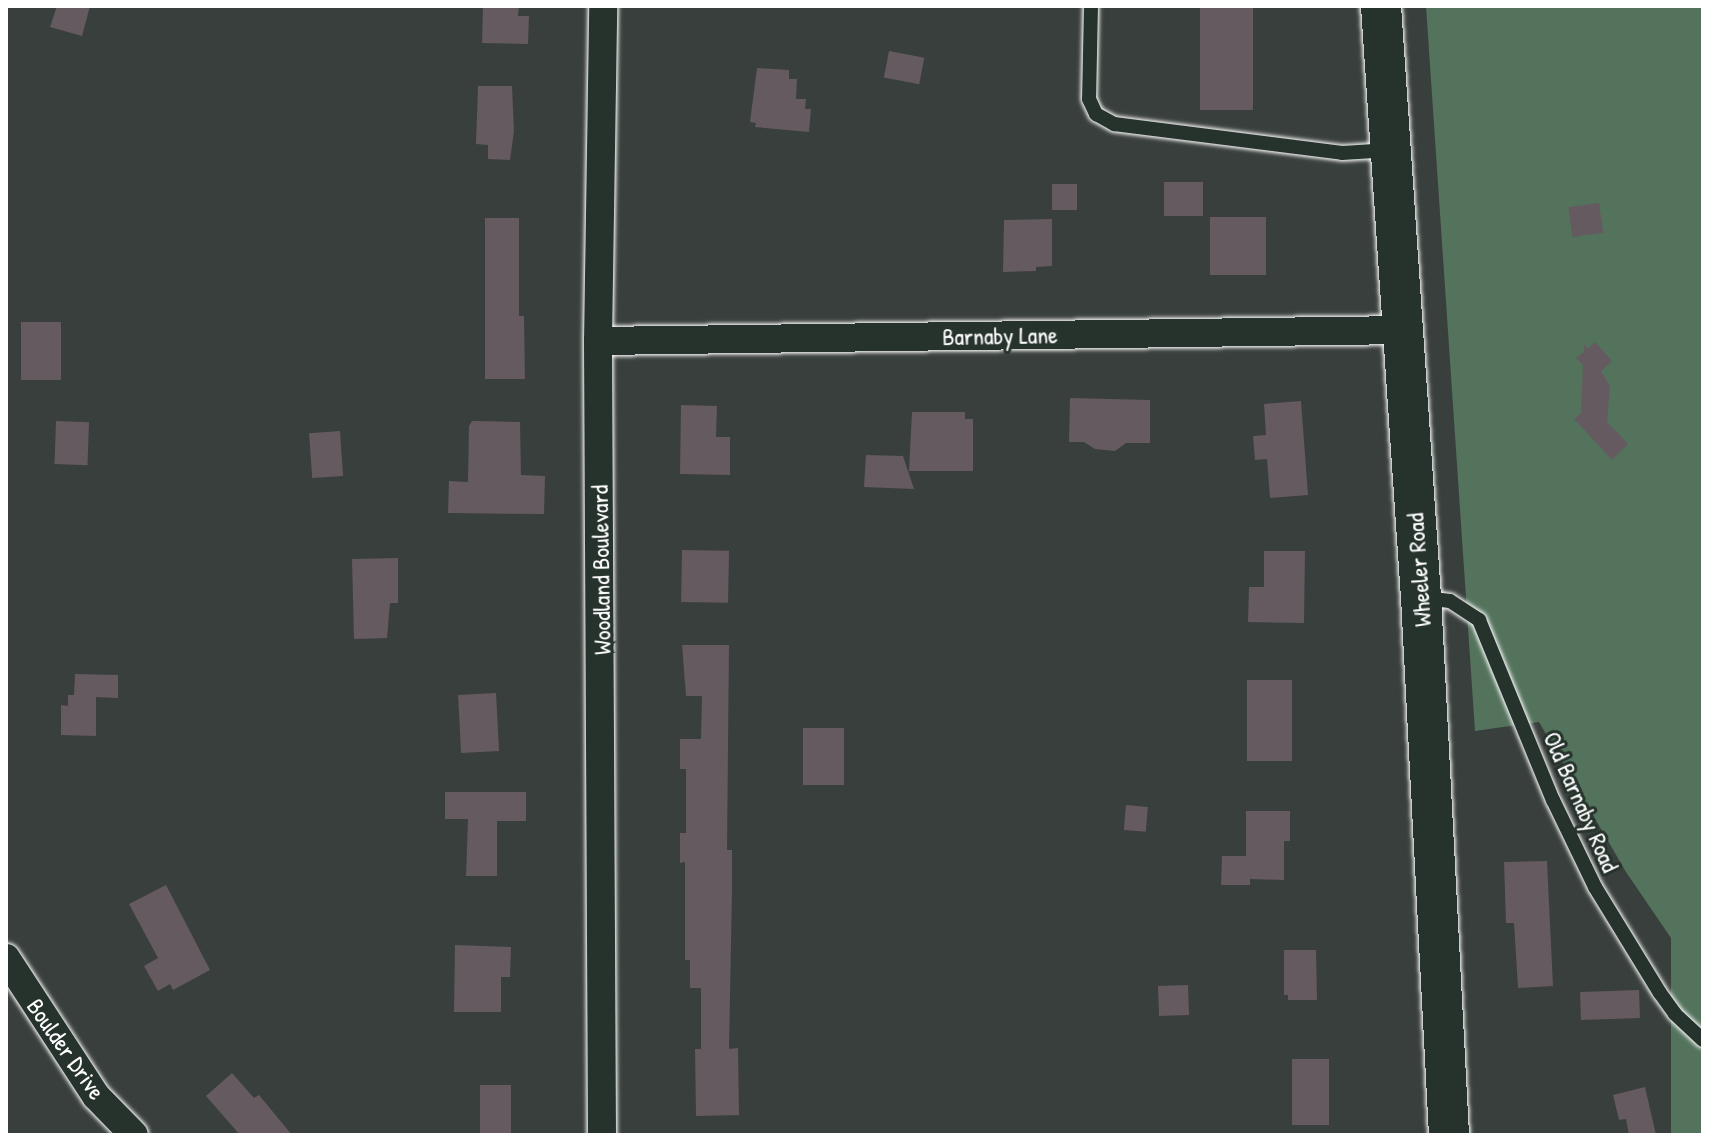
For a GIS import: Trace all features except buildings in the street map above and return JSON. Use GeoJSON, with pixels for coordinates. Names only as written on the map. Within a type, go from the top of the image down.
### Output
{"type":"FeatureCollection","features":[{"type":"Feature","properties":{"kind":"main road","name":"Wheeler Road"},"geometry":{"type":"LineString","coordinates":[[1381,6],[1421,597],[1449,1135]]}},
{"type":"Feature","properties":{"kind":"street","name":"Woodland Boulevard"},"geometry":{"type":"LineString","coordinates":[[602,1135],[598,341],[603,6]]}},
{"type":"Feature","properties":{"kind":"street","name":"Barnaby Lane"},"geometry":{"type":"LineString","coordinates":[[598,341],[1402,330]]}},
{"type":"Feature","properties":{"kind":"street","name":"Boulder Drive"},"geometry":{"type":"LineString","coordinates":[[6,958],[96,1096],[134,1135]]}},
{"type":"Feature","properties":{"kind":"lane"},"geometry":{"type":"LineString","coordinates":[[1091,6],[1089,99],[1096,114],[1114,124],[1342,153],[1390,150]]}},
{"type":"Feature","properties":{"kind":"lane","name":"Old Barnaby Road"},"geometry":{"type":"LineString","coordinates":[[1421,597],[1450,601],[1479,620],[1553,800],[1595,887],[1675,1014],[1703,1040]]}},
{"type":"Feature","properties":{"kind":"green space"},"geometry":{"type":"Polygon","coordinates":[[[1426,6],[1703,6],[1703,1135],[1671,1135],[1671,938],[1626,872],[1539,722],[1475,731],[1426,6]]]}}]}
